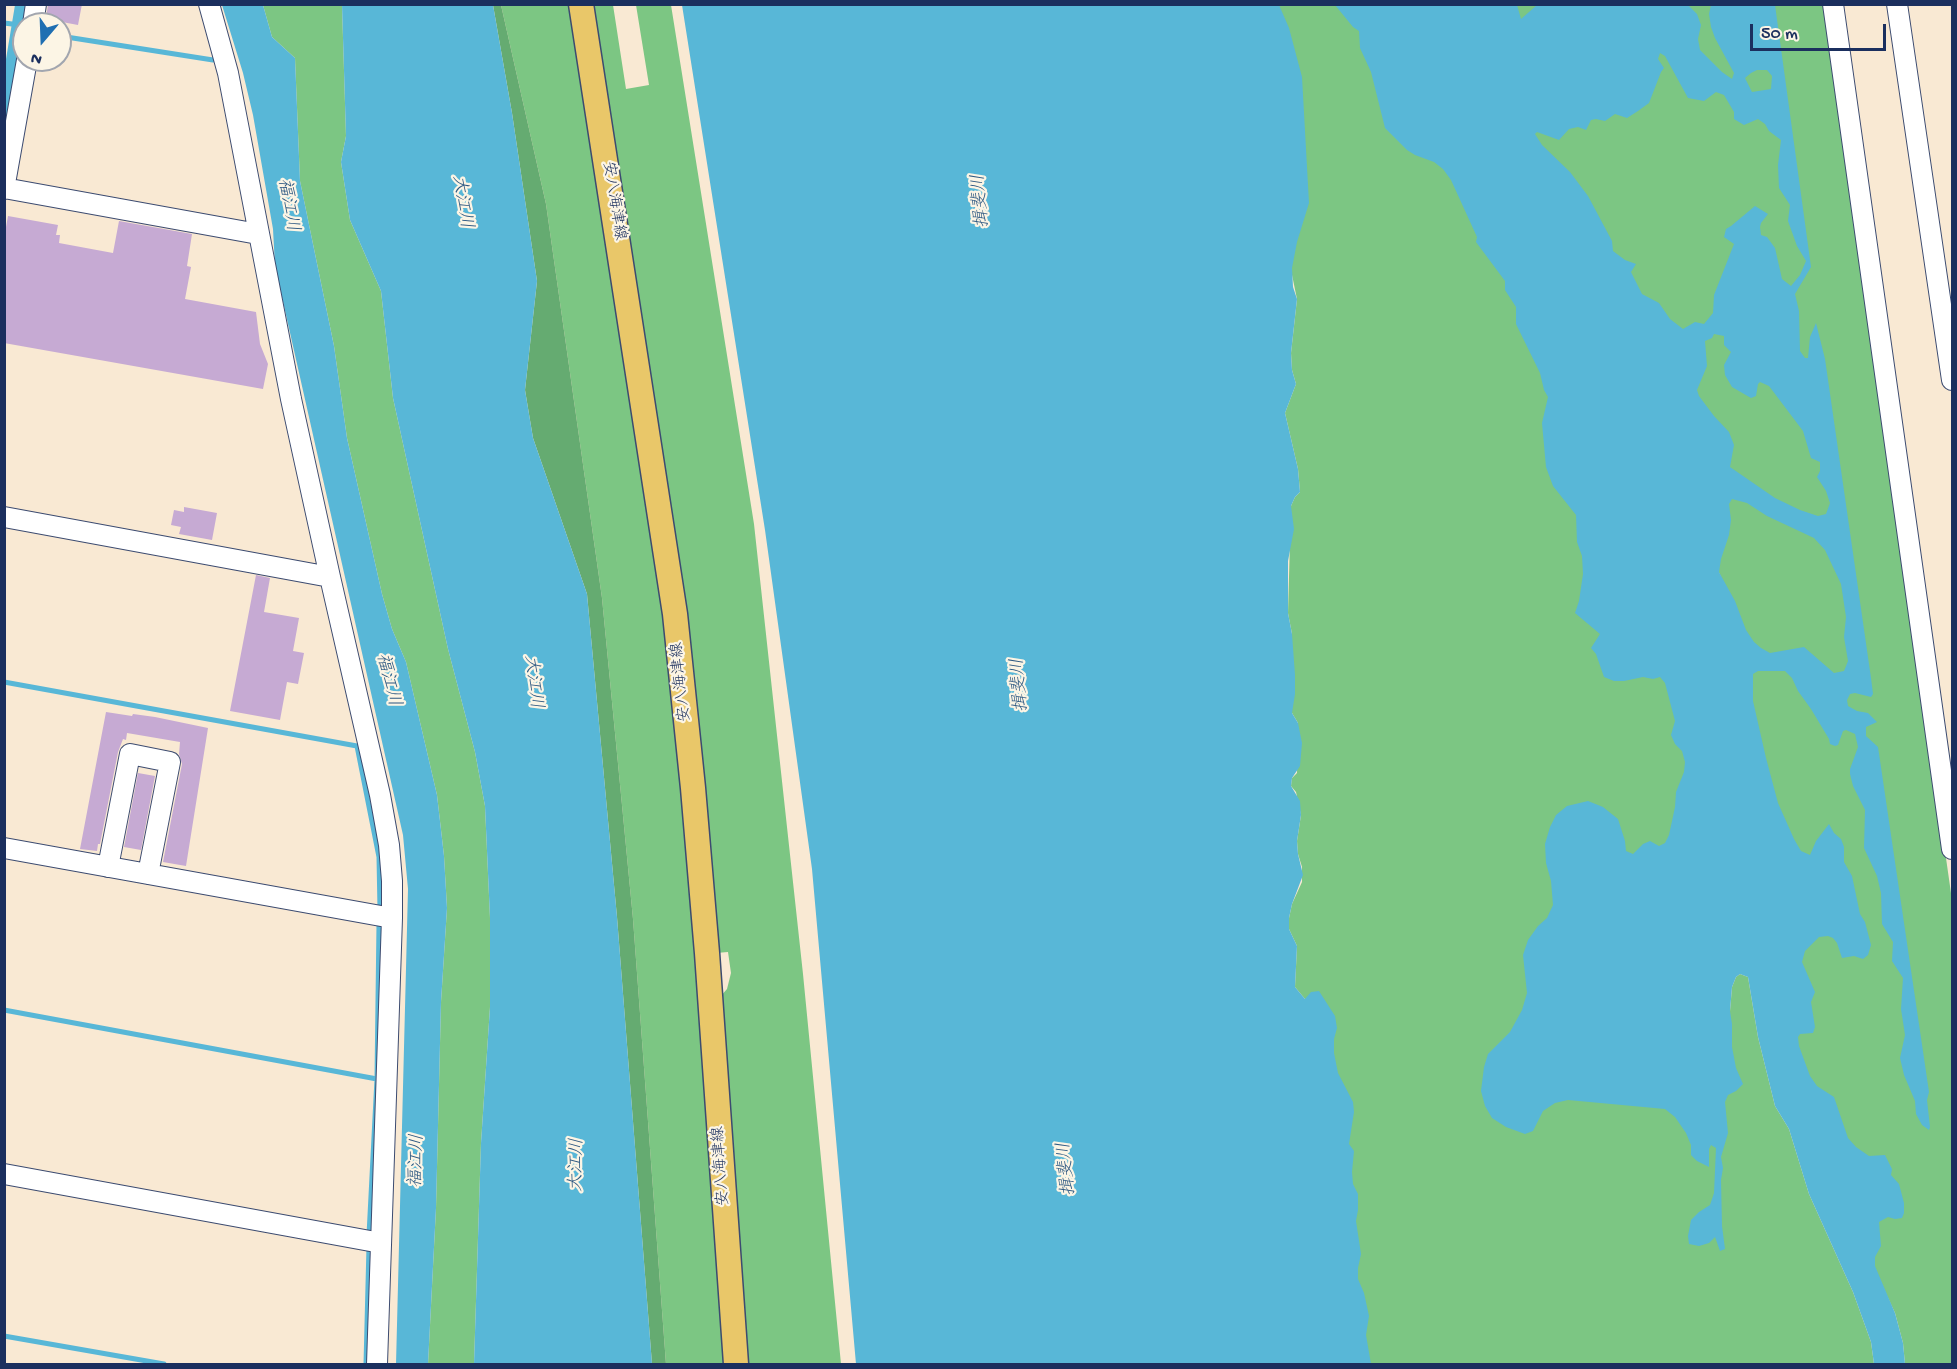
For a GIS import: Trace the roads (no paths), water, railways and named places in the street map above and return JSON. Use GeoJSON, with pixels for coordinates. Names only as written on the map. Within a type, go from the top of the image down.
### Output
{"type":"FeatureCollection","features":[{"type":"Feature","properties":{"kind":"main road","name":"安八海津線"},"geometry":{"type":"LineString","coordinates":[[581,4],[675,614],[706,941],[736,1365]]}},
{"type":"Feature","properties":{"kind":"street"},"geometry":{"type":"LineString","coordinates":[[209,4],[228,73],[258,234],[330,577],[380,795],[392,881],[377,1365]]}},
{"type":"Feature","properties":{"kind":"street"},"geometry":{"type":"LineString","coordinates":[[1833,4],[1953,849]]}},
{"type":"Feature","properties":{"kind":"street"},"geometry":{"type":"LineString","coordinates":[[1897,4],[1953,380]]}},
{"type":"Feature","properties":{"kind":"street"},"geometry":{"type":"LineString","coordinates":[[25,72],[5,188],[258,234]]}},
{"type":"Feature","properties":{"kind":"street"},"geometry":{"type":"LineString","coordinates":[[4,518],[330,577]]}},
{"type":"Feature","properties":{"kind":"street"},"geometry":{"type":"LineString","coordinates":[[108,867],[130,754],[170,762],[148,874]]}},
{"type":"Feature","properties":{"kind":"street"},"geometry":{"type":"LineString","coordinates":[[4,848],[392,918]]}},
{"type":"Feature","properties":{"kind":"street"},"geometry":{"type":"LineString","coordinates":[[4,1174],[381,1243]]}},
{"type":"Feature","properties":{"kind":"water"},"geometry":{"type":"Polygon","coordinates":[[[15,5],[27,5],[26,12],[14,12],[15,5]]]}},
{"type":"Feature","properties":{"kind":"water","name":"福江川"},"geometry":{"type":"Polygon","coordinates":[[[222,5],[263,5],[272,37],[295,58],[300,181],[334,346],[347,438],[382,594],[392,629],[406,662],[437,795],[447,908],[441,1002],[436,1208],[428,1364],[396,1364],[408,889],[403,835],[275,266],[273,229],[253,115],[222,5]]]}},
{"type":"Feature","properties":{"kind":"water","name":"大江川"},"geometry":{"type":"Polygon","coordinates":[[[342,5],[493,5],[537,281],[525,390],[533,438],[587,594],[617,917],[652,1364],[474,1364],[481,1143],[490,1007],[490,918],[485,806],[475,752],[448,649],[393,398],[381,291],[350,220],[341,162],[346,136],[342,5]]]}},
{"type":"Feature","properties":{"kind":"water","name":"揖斐川"},"geometry":{"type":"Polygon","coordinates":[[[682,5],[1279,5],[1289,28],[1302,77],[1309,203],[1292,268],[1293,287],[1297,299],[1291,353],[1296,384],[1285,413],[1298,469],[1300,492],[1291,506],[1294,529],[1288,561],[1288,613],[1295,675],[1292,713],[1298,723],[1302,743],[1300,766],[1292,778],[1291,786],[1300,801],[1301,815],[1297,841],[1303,875],[1292,904],[1289,929],[1297,946],[1295,987],[1305,999],[1311,992],[1319,991],[1335,1016],[1337,1028],[1334,1053],[1338,1073],[1353,1102],[1354,1112],[1349,1144],[1354,1151],[1353,1184],[1358,1194],[1356,1221],[1361,1254],[1358,1279],[1369,1316],[1366,1335],[1371,1364],[856,1364],[812,869],[765,530],[682,5]]]}},
{"type":"Feature","properties":{"kind":"water"},"geometry":{"type":"Polygon","coordinates":[[[1335,5],[1517,5],[1521,19],[1537,5],[1688,5],[1697,14],[1701,25],[1698,39],[1700,50],[1732,79],[1734,73],[1711,27],[1709,14],[1711,5],[1775,5],[1811,267],[1795,294],[1799,311],[1800,351],[1805,358],[1808,358],[1810,337],[1816,323],[1825,359],[1873,694],[1871,697],[1850,694],[1847,700],[1848,706],[1868,713],[1877,722],[1866,727],[1866,736],[1878,747],[1929,1092],[1927,1100],[1929,1130],[1922,1125],[1916,1114],[1915,1101],[1904,1075],[1900,1058],[1905,1035],[1901,1009],[1903,978],[1892,961],[1893,942],[1882,924],[1881,893],[1877,876],[1864,848],[1865,810],[1853,786],[1850,774],[1858,747],[1855,734],[1843,731],[1838,745],[1830,744],[1792,678],[1785,671],[1758,671],[1753,674],[1753,701],[1778,803],[1794,839],[1801,851],[1810,855],[1816,841],[1829,824],[1841,839],[1844,847],[1844,862],[1852,876],[1860,914],[1865,922],[1871,945],[1868,955],[1863,959],[1854,956],[1842,958],[1837,943],[1828,936],[1819,937],[1805,951],[1802,962],[1815,992],[1811,1002],[1815,1027],[1813,1033],[1800,1034],[1798,1037],[1810,1076],[1817,1086],[1834,1097],[1848,1138],[1869,1156],[1885,1155],[1892,1169],[1891,1175],[1899,1184],[1904,1213],[1902,1218],[1888,1217],[1879,1222],[1881,1246],[1875,1257],[1875,1266],[1895,1313],[1903,1343],[1905,1364],[1874,1364],[1871,1342],[1853,1292],[1809,1194],[1789,1129],[1775,1106],[1758,1037],[1748,977],[1740,974],[1736,977],[1732,987],[1730,1011],[1732,1047],[1736,1068],[1743,1084],[1728,1095],[1725,1102],[1728,1133],[1721,1157],[1723,1168],[1721,1180],[1725,1249],[1720,1251],[1715,1237],[1709,1243],[1699,1246],[1689,1244],[1688,1236],[1691,1220],[1710,1205],[1714,1193],[1716,1148],[1711,1145],[1709,1149],[1709,1167],[1697,1161],[1691,1155],[1691,1145],[1686,1133],[1675,1117],[1665,1109],[1568,1100],[1555,1103],[1543,1111],[1533,1131],[1525,1134],[1506,1127],[1492,1118],[1485,1106],[1481,1091],[1488,1054],[1510,1032],[1522,1010],[1527,993],[1523,955],[1528,940],[1547,918],[1553,905],[1545,844],[1556,815],[1567,806],[1588,801],[1603,807],[1618,819],[1626,851],[1633,854],[1643,844],[1650,841],[1659,846],[1665,843],[1669,835],[1676,792],[1684,772],[1685,762],[1682,751],[1675,744],[1671,735],[1675,721],[1665,683],[1660,677],[1614,681],[1604,677],[1596,654],[1591,648],[1600,634],[1575,613],[1583,574],[1582,556],[1577,542],[1576,515],[1553,486],[1546,467],[1542,423],[1548,397],[1540,373],[1516,324],[1516,307],[1505,290],[1505,281],[1476,242],[1477,237],[1451,180],[1443,169],[1434,162],[1407,150],[1385,128],[1371,72],[1360,48],[1359,31],[1335,5]],[[1660,53],[1658,59],[1664,68],[1649,103],[1627,118],[1615,114],[1605,121],[1591,120],[1586,130],[1578,127],[1569,129],[1559,140],[1537,132],[1535,134],[1542,145],[1570,172],[1588,196],[1612,241],[1613,251],[1625,260],[1636,264],[1631,272],[1642,294],[1659,303],[1670,319],[1683,329],[1695,322],[1704,324],[1713,313],[1714,295],[1734,244],[1724,237],[1726,229],[1755,206],[1768,214],[1761,223],[1761,235],[1767,237],[1775,248],[1782,279],[1791,286],[1800,275],[1806,261],[1797,246],[1788,221],[1790,205],[1779,188],[1778,165],[1781,140],[1758,119],[1744,125],[1734,119],[1734,112],[1724,95],[1716,92],[1704,101],[1688,98],[1665,56],[1660,53]],[[1757,70],[1745,78],[1752,92],[1771,89],[1772,76],[1767,70],[1757,70]],[[1714,334],[1712,338],[1705,341],[1707,366],[1697,390],[1714,416],[1729,432],[1734,445],[1730,467],[1775,498],[1818,516],[1826,514],[1830,503],[1817,477],[1820,462],[1811,458],[1803,431],[1769,386],[1760,382],[1756,396],[1751,398],[1732,387],[1725,375],[1724,365],[1731,352],[1724,345],[1724,336],[1714,334]],[[1732,499],[1729,504],[1731,520],[1729,535],[1719,572],[1754,642],[1770,653],[1804,647],[1834,673],[1844,671],[1848,661],[1844,637],[1846,617],[1841,584],[1825,550],[1814,538],[1767,516],[1747,503],[1732,499]]]}},
{"type":"Feature","properties":{"kind":"water"},"geometry":{"type":"Polygon","coordinates":[[[12,23],[12,72],[15,72],[5,127],[5,65],[12,23]]]}},
{"type":"Feature","properties":{"kind":"waterway"},"geometry":{"type":"LineString","coordinates":[[4,23],[12,24]]}},
{"type":"Feature","properties":{"kind":"waterway"},"geometry":{"type":"LineString","coordinates":[[72,38],[213,60]]}},
{"type":"Feature","properties":{"kind":"waterway"},"geometry":{"type":"LineString","coordinates":[[4,682],[357,746],[379,857],[380,910]]}},
{"type":"Feature","properties":{"kind":"waterway"},"geometry":{"type":"LineString","coordinates":[[369,1235],[377,1079],[379,923]]}},
{"type":"Feature","properties":{"kind":"waterway"},"geometry":{"type":"LineString","coordinates":[[4,1010],[377,1079]]}},
{"type":"Feature","properties":{"kind":"waterway"},"geometry":{"type":"LineString","coordinates":[[366,1364],[369,1246]]}},
{"type":"Feature","properties":{"kind":"waterway"},"geometry":{"type":"LineString","coordinates":[[4,1336],[164,1364]]}}]}
